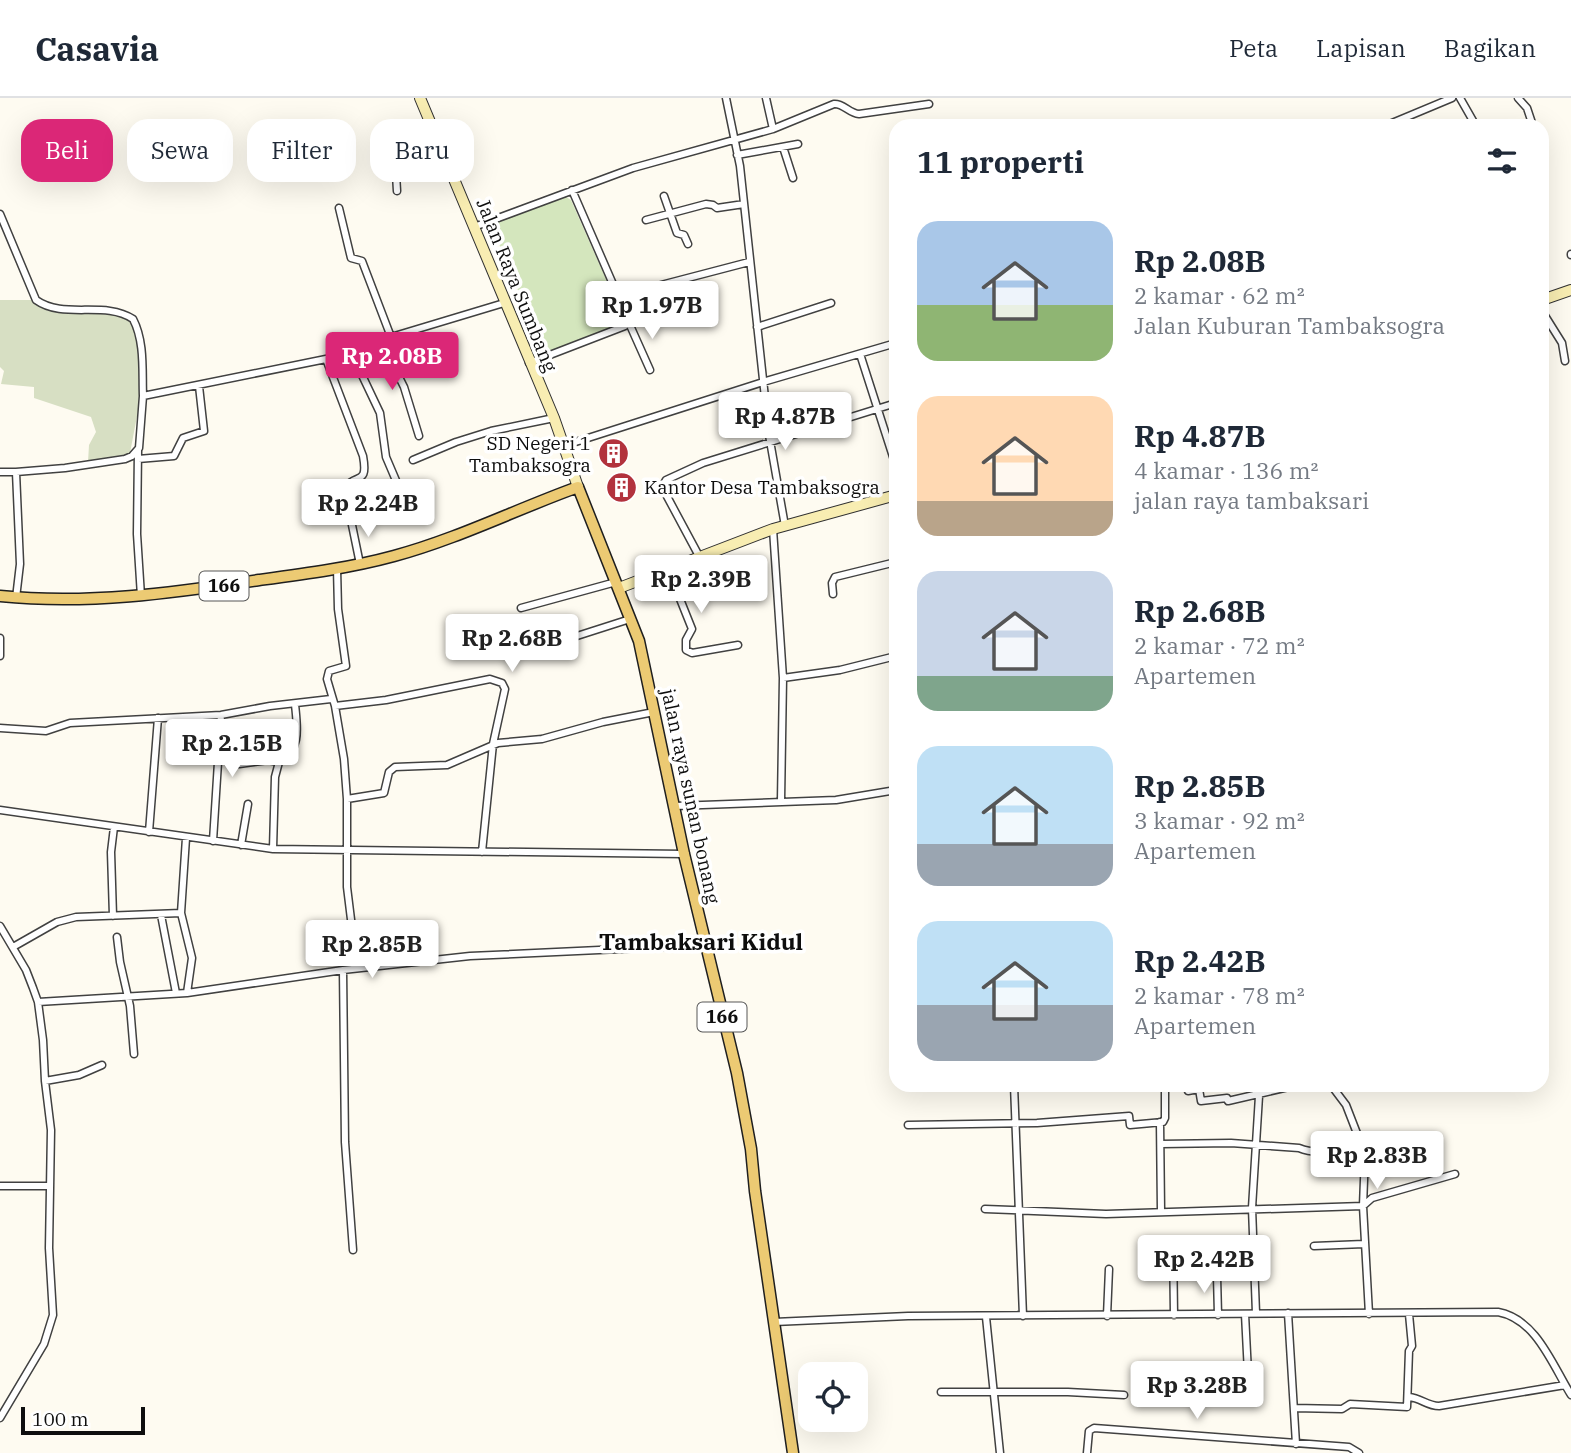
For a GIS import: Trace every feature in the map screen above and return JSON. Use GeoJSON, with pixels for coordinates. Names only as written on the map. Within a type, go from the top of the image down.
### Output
{"type":"FeatureCollection","features":[{"type":"Feature","properties":{"kind":"main road","name":"166"},"geometry":{"type":"LineString","coordinates":[[0,596],[54,600],[141,596],[359,564],[397,556],[578,487]]}},
{"type":"Feature","properties":{"kind":"main road","name":"jalan raya sunan bonang"},"geometry":{"type":"LineString","coordinates":[[578,487],[639,641],[684,854],[737,1073],[751,1149],[793,1453]]}},
{"type":"Feature","properties":{"kind":"street","name":"Jalan Raya Sumbang"},"geometry":{"type":"LineString","coordinates":[[420,98],[428,119]]}},
{"type":"Feature","properties":{"kind":"street"},"geometry":{"type":"LineString","coordinates":[[726,98],[744,204],[770,441],[785,526]]}},
{"type":"Feature","properties":{"kind":"street"},"geometry":{"type":"LineString","coordinates":[[766,98],[773,129]]}},
{"type":"Feature","properties":{"kind":"street"},"geometry":{"type":"LineString","coordinates":[[1460,98],[1471,119]]}},
{"type":"Feature","properties":{"kind":"street"},"geometry":{"type":"LineString","coordinates":[[1518,98],[1527,108],[1531,119]]}},
{"type":"Feature","properties":{"kind":"street"},"geometry":{"type":"LineString","coordinates":[[1401,119],[1447,99]]}},
{"type":"Feature","properties":{"kind":"street"},"geometry":{"type":"LineString","coordinates":[[474,226],[633,168],[773,129],[834,104],[840,104],[851,113],[859,114],[929,104]]}},
{"type":"Feature","properties":{"kind":"street"},"geometry":{"type":"LineString","coordinates":[[737,155],[797,144]]}},
{"type":"Feature","properties":{"kind":"street"},"geometry":{"type":"LineString","coordinates":[[783,147],[793,178]]}},
{"type":"Feature","properties":{"kind":"street"},"geometry":{"type":"LineString","coordinates":[[396,182],[397,191]]}},
{"type":"Feature","properties":{"kind":"street","name":"Jalan Raya Sumbang"},"geometry":{"type":"LineString","coordinates":[[454,182],[554,418],[578,487]]}},
{"type":"Feature","properties":{"kind":"street"},"geometry":{"type":"LineString","coordinates":[[572,190],[650,370]]}},
{"type":"Feature","properties":{"kind":"street"},"geometry":{"type":"LineString","coordinates":[[664,196],[677,233],[684,235],[688,244]]}},
{"type":"Feature","properties":{"kind":"street"},"geometry":{"type":"LineString","coordinates":[[646,220],[706,205],[717,208],[744,204]]}},
{"type":"Feature","properties":{"kind":"street"},"geometry":{"type":"LineString","coordinates":[[339,208],[351,258],[362,261],[391,337]]}},
{"type":"Feature","properties":{"kind":"street"},"geometry":{"type":"LineString","coordinates":[[0,214],[36,300],[54,308],[115,311],[134,319],[141,348],[144,396],[138,459],[137,534],[141,596]]}},
{"type":"Feature","properties":{"kind":"street"},"geometry":{"type":"LineString","coordinates":[[619,296],[749,262]]}},
{"type":"Feature","properties":{"kind":"street"},"geometry":{"type":"LineString","coordinates":[[1549,298],[1571,290]]}},
{"type":"Feature","properties":{"kind":"street"},"geometry":{"type":"LineString","coordinates":[[144,396],[326,359],[504,303]]}},
{"type":"Feature","properties":{"kind":"street"},"geometry":{"type":"LineString","coordinates":[[757,327],[831,303]]}},
{"type":"Feature","properties":{"kind":"street"},"geometry":{"type":"LineString","coordinates":[[1549,322],[1562,343],[1565,361]]}},
{"type":"Feature","properties":{"kind":"street"},"geometry":{"type":"LineString","coordinates":[[529,363],[629,323]]}},
{"type":"Feature","properties":{"kind":"street"},"geometry":{"type":"LineString","coordinates":[[381,341],[404,387],[419,436]]}},
{"type":"Feature","properties":{"kind":"street"},"geometry":{"type":"LineString","coordinates":[[564,446],[889,344]]}},
{"type":"Feature","properties":{"kind":"street"},"geometry":{"type":"LineString","coordinates":[[351,352],[380,413],[386,457],[409,510]]}},
{"type":"Feature","properties":{"kind":"street"},"geometry":{"type":"LineString","coordinates":[[860,354],[889,444]]}},
{"type":"Feature","properties":{"kind":"street"},"geometry":{"type":"LineString","coordinates":[[326,359],[346,418],[363,456],[363,476],[349,484],[345,491],[359,564]]}},
{"type":"Feature","properties":{"kind":"street"},"geometry":{"type":"LineString","coordinates":[[138,459],[174,456],[183,438],[204,430],[199,386]]}},
{"type":"Feature","properties":{"kind":"street"},"geometry":{"type":"LineString","coordinates":[[699,556],[662,487],[663,482],[703,463],[889,405]]}},
{"type":"Feature","properties":{"kind":"street"},"geometry":{"type":"LineString","coordinates":[[413,460],[491,431],[554,418]]}},
{"type":"Feature","properties":{"kind":"street"},"geometry":{"type":"LineString","coordinates":[[0,472],[65,468],[125,460],[139,449]]}},
{"type":"Feature","properties":{"kind":"street"},"geometry":{"type":"LineString","coordinates":[[16,472],[20,564],[16,598]]}},
{"type":"Feature","properties":{"kind":"street"},"geometry":{"type":"LineString","coordinates":[[521,608],[618,585],[773,529],[889,497]]}},
{"type":"Feature","properties":{"kind":"street"},"geometry":{"type":"LineString","coordinates":[[773,529],[783,678],[781,801]]}},
{"type":"Feature","properties":{"kind":"street"},"geometry":{"type":"LineString","coordinates":[[833,594],[832,583],[835,577],[889,564]]}},
{"type":"Feature","properties":{"kind":"street"},"geometry":{"type":"LineString","coordinates":[[337,568],[338,609],[346,666],[327,673],[344,759],[350,922],[357,968]]}},
{"type":"Feature","properties":{"kind":"street"},"geometry":{"type":"LineString","coordinates":[[667,568],[692,629],[685,640],[686,650],[692,653],[738,645]]}},
{"type":"Feature","properties":{"kind":"street"},"geometry":{"type":"LineString","coordinates":[[552,643],[630,619]]}},
{"type":"Feature","properties":{"kind":"street"},"geometry":{"type":"LineString","coordinates":[[0,638],[0,656]]}},
{"type":"Feature","properties":{"kind":"street"},"geometry":{"type":"LineString","coordinates":[[783,678],[859,667],[889,658]]}},
{"type":"Feature","properties":{"kind":"street"},"geometry":{"type":"LineString","coordinates":[[0,728],[46,731],[70,723],[221,715],[271,706],[386,700],[495,680],[502,683],[505,689],[493,744],[482,852]]}},
{"type":"Feature","properties":{"kind":"street"},"geometry":{"type":"LineString","coordinates":[[239,764],[279,762],[291,755],[297,731],[295,704]]}},
{"type":"Feature","properties":{"kind":"street"},"geometry":{"type":"LineString","coordinates":[[347,799],[384,793],[389,772],[395,767],[447,765],[493,744],[542,739],[594,724],[655,712]]}},
{"type":"Feature","properties":{"kind":"street"},"geometry":{"type":"LineString","coordinates":[[213,841],[221,715]]}},
{"type":"Feature","properties":{"kind":"street"},"geometry":{"type":"LineString","coordinates":[[149,832],[158,718]]}},
{"type":"Feature","properties":{"kind":"street"},"geometry":{"type":"LineString","coordinates":[[273,849],[275,777],[279,762]]}},
{"type":"Feature","properties":{"kind":"street"},"geometry":{"type":"LineString","coordinates":[[676,806],[836,800],[889,791]]}},
{"type":"Feature","properties":{"kind":"street"},"geometry":{"type":"LineString","coordinates":[[241,845],[248,804]]}},
{"type":"Feature","properties":{"kind":"street"},"geometry":{"type":"LineString","coordinates":[[0,810],[273,849],[684,854]]}},
{"type":"Feature","properties":{"kind":"street"},"geometry":{"type":"LineString","coordinates":[[113,916],[111,852],[114,827]]}},
{"type":"Feature","properties":{"kind":"street"},"geometry":{"type":"LineString","coordinates":[[186,838],[181,913],[192,958],[187,993]]}},
{"type":"Feature","properties":{"kind":"street"},"geometry":{"type":"LineString","coordinates":[[13,947],[64,920],[181,913]]}},
{"type":"Feature","properties":{"kind":"street"},"geometry":{"type":"LineString","coordinates":[[161,915],[176,993]]}},
{"type":"Feature","properties":{"kind":"street"},"geometry":{"type":"LineString","coordinates":[[0,926],[26,970],[38,1002],[51,1130],[49,1248],[53,1315],[44,1344],[0,1418]]}},
{"type":"Feature","properties":{"kind":"street"},"geometry":{"type":"LineString","coordinates":[[117,937],[128,996],[134,1054]]}},
{"type":"Feature","properties":{"kind":"street"},"geometry":{"type":"LineString","coordinates":[[38,1002],[187,993],[357,968],[482,956],[706,945]]}},
{"type":"Feature","properties":{"kind":"street"},"geometry":{"type":"LineString","coordinates":[[343,970],[345,1142],[352,1250]]}},
{"type":"Feature","properties":{"kind":"street"},"geometry":{"type":"LineString","coordinates":[[45,1081],[79,1075],[102,1065]]}},
{"type":"Feature","properties":{"kind":"street"},"geometry":{"type":"LineString","coordinates":[[1014,1092],[1023,1316]]}},
{"type":"Feature","properties":{"kind":"street"},"geometry":{"type":"LineString","coordinates":[[908,1125],[1015,1124],[1129,1115],[1130,1125],[1160,1122],[1165,1121],[1165,1092]]}},
{"type":"Feature","properties":{"kind":"street"},"geometry":{"type":"LineString","coordinates":[[1200,1092],[1201,1101],[1227,1098],[1228,1101],[1273,1092]]}},
{"type":"Feature","properties":{"kind":"street"},"geometry":{"type":"LineString","coordinates":[[1336,1092],[1346,1105],[1363,1144],[1366,1162],[1363,1206],[1369,1314]]}},
{"type":"Feature","properties":{"kind":"street"},"geometry":{"type":"LineString","coordinates":[[1256,1314],[1252,1208],[1259,1096]]}},
{"type":"Feature","properties":{"kind":"street"},"geometry":{"type":"LineString","coordinates":[[1160,1122],[1161,1212]]}},
{"type":"Feature","properties":{"kind":"street"},"geometry":{"type":"LineString","coordinates":[[1161,1144],[1257,1145],[1299,1148],[1307,1152],[1322,1153],[1337,1147],[1363,1144]]}},
{"type":"Feature","properties":{"kind":"street"},"geometry":{"type":"LineString","coordinates":[[985,1209],[1106,1214],[1363,1206],[1372,1198],[1455,1174]]}},
{"type":"Feature","properties":{"kind":"street"},"geometry":{"type":"LineString","coordinates":[[0,1186],[50,1186]]}},
{"type":"Feature","properties":{"kind":"street"},"geometry":{"type":"LineString","coordinates":[[1173,1241],[1174,1315]]}},
{"type":"Feature","properties":{"kind":"street"},"geometry":{"type":"LineString","coordinates":[[1314,1246],[1364,1244]]}},
{"type":"Feature","properties":{"kind":"street"},"geometry":{"type":"LineString","coordinates":[[1107,1316],[1109,1269]]}},
{"type":"Feature","properties":{"kind":"street"},"geometry":{"type":"LineString","coordinates":[[1217,1276],[1218,1315]]}},
{"type":"Feature","properties":{"kind":"street"},"geometry":{"type":"LineString","coordinates":[[774,1322],[908,1316],[1498,1312],[1515,1317],[1530,1328],[1571,1395]]}},
{"type":"Feature","properties":{"kind":"street"},"geometry":{"type":"LineString","coordinates":[[1287,1313],[1296,1444]]}},
{"type":"Feature","properties":{"kind":"street"},"geometry":{"type":"LineString","coordinates":[[1245,1314],[1248,1373]]}},
{"type":"Feature","properties":{"kind":"street"},"geometry":{"type":"LineString","coordinates":[[1294,1408],[1342,1409],[1350,1404],[1404,1408],[1409,1397],[1409,1351],[1412,1346],[1409,1314]]}},
{"type":"Feature","properties":{"kind":"street"},"geometry":{"type":"LineString","coordinates":[[986,1317],[1000,1453]]}},
{"type":"Feature","properties":{"kind":"street"},"geometry":{"type":"LineString","coordinates":[[1409,1397],[1421,1398],[1430,1405],[1438,1406],[1565,1385]]}},
{"type":"Feature","properties":{"kind":"street"},"geometry":{"type":"LineString","coordinates":[[942,1392],[1124,1395]]}},
{"type":"Feature","properties":{"kind":"street"},"geometry":{"type":"LineString","coordinates":[[1087,1453],[1089,1431],[1094,1428],[1349,1447],[1359,1453]]}},
{"type":"Feature","properties":{"kind":"green space"},"geometry":{"type":"Polygon","coordinates":[[[566,197],[571,200],[624,320],[620,326],[544,354],[491,224],[566,197]]]}},
{"type":"Feature","properties":{"kind":"green space"},"geometry":{"type":"Polygon","coordinates":[[[0,300],[31,300],[48,311],[118,315],[132,321],[136,329],[141,395],[130,453],[124,457],[88,462],[89,445],[96,432],[91,417],[34,398],[34,387],[1,384],[4,371],[0,367],[0,300]]]}},
{"type":"Feature","properties":{"kind":"place","name":"SD Negeri 1 Tambaksogra"},"geometry":{"type":"Point","coordinates":[614,454]}},
{"type":"Feature","properties":{"kind":"place","name":"Kantor Desa Tambaksogra"},"geometry":{"type":"Point","coordinates":[621,487]}},
{"type":"Feature","properties":{"kind":"district","name":"Tambaksari Kidul"},"geometry":{"type":"Point","coordinates":[701,942]}}]}
